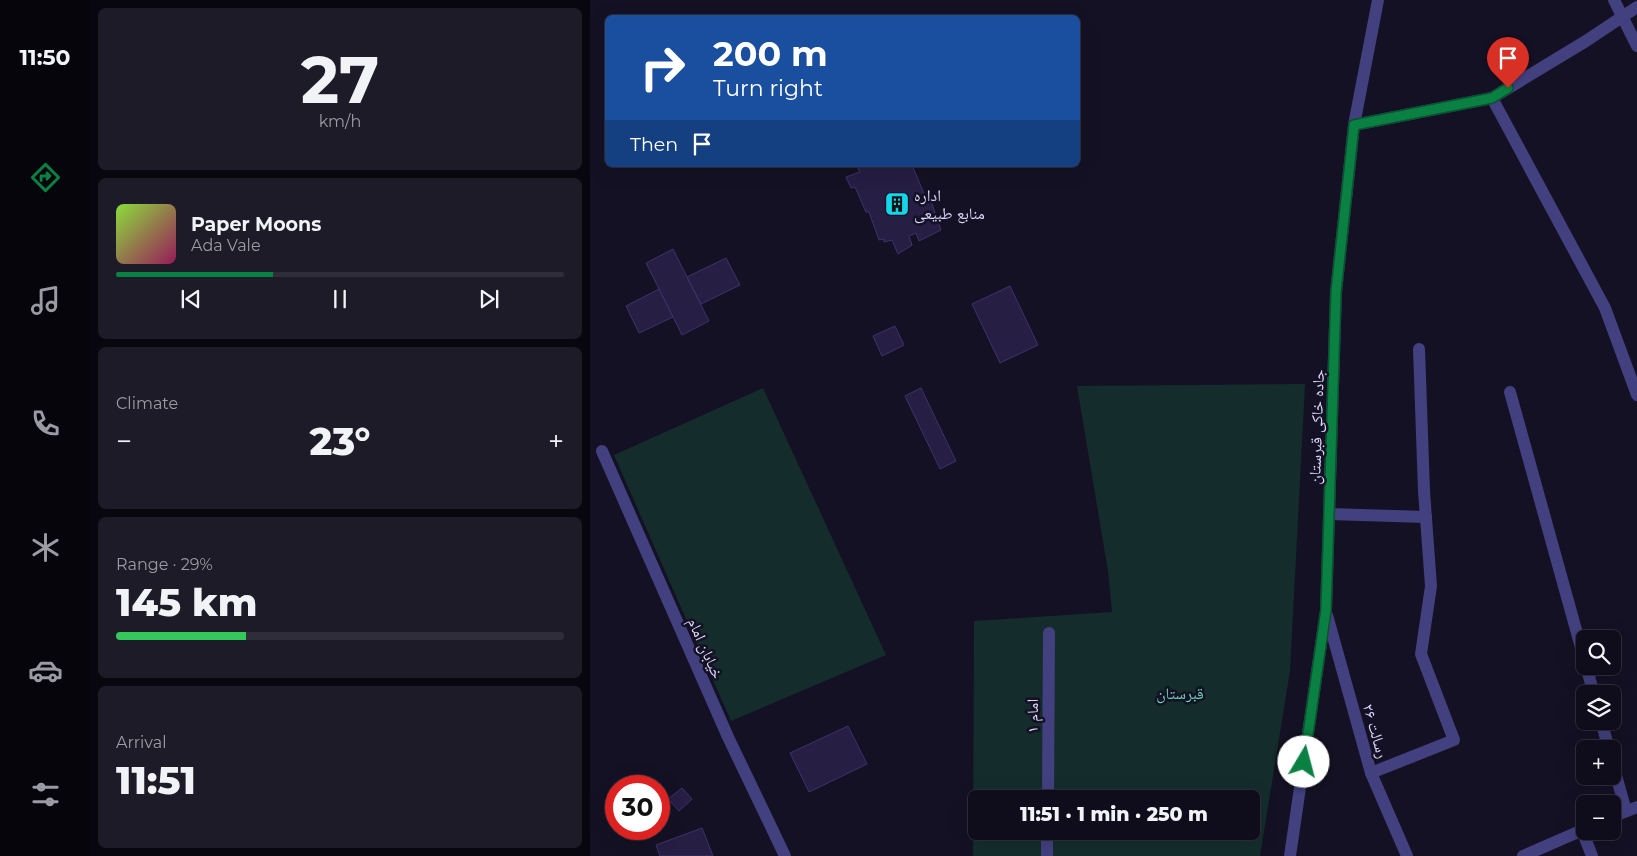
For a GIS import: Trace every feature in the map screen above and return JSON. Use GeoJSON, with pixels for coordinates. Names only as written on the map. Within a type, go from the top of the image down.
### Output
{"type":"FeatureCollection","features":[{"type":"Feature","properties":{"kind":"street","name":"جاده خاکی قبرستان"},"geometry":{"type":"LineString","coordinates":[[1290,856],[1326,610],[1336,292],[1354,125],[1378,0]]}},
{"type":"Feature","properties":{"kind":"street"},"geometry":{"type":"LineString","coordinates":[[1614,0],[1637,46]]}},
{"type":"Feature","properties":{"kind":"street"},"geometry":{"type":"LineString","coordinates":[[1354,125],[1492,98],[1637,7]]}},
{"type":"Feature","properties":{"kind":"street"},"geometry":{"type":"LineString","coordinates":[[1492,98],[1605,308],[1637,395]]}},
{"type":"Feature","properties":{"kind":"street"},"geometry":{"type":"LineString","coordinates":[[1371,773],[1454,740],[1421,654],[1431,586],[1420,400],[1419,349]]}},
{"type":"Feature","properties":{"kind":"street"},"geometry":{"type":"LineString","coordinates":[[1510,392],[1576,630]]}},
{"type":"Feature","properties":{"kind":"street","name":"خیابان امام"},"geometry":{"type":"LineString","coordinates":[[602,451],[728,737],[785,856]]}},
{"type":"Feature","properties":{"kind":"street"},"geometry":{"type":"LineString","coordinates":[[1329,514],[1426,517]]}},
{"type":"Feature","properties":{"kind":"street","name":"رسالت ۲۶"},"geometry":{"type":"LineString","coordinates":[[1326,610],[1371,773],[1407,856]]}},
{"type":"Feature","properties":{"kind":"street","name":"امام ۱"},"geometry":{"type":"LineString","coordinates":[[1048,790],[1049,633]]}},
{"type":"Feature","properties":{"kind":"street"},"geometry":{"type":"LineString","coordinates":[[1621,783],[1632,809]]}},
{"type":"Feature","properties":{"kind":"street"},"geometry":{"type":"LineString","coordinates":[[1523,856],[1576,833]]}},
{"type":"Feature","properties":{"kind":"street"},"geometry":{"type":"LineString","coordinates":[[1047,840],[1047,856]]}},
{"type":"Feature","properties":{"kind":"street"},"geometry":{"type":"LineString","coordinates":[[1587,840],[1592,856]]}},
{"type":"Feature","properties":{"kind":"green space","name":"قبرستان"},"geometry":{"type":"Polygon","coordinates":[[[1305,384],[1290,671],[1260,856],[973,856],[973,840],[1260,840],[1260,790],[973,790],[974,621],[1112,612],[1108,571],[1077,386],[1305,384]]]}},
{"type":"Feature","properties":{"kind":"green space"},"geometry":{"type":"Polygon","coordinates":[[[763,388],[886,655],[731,721],[614,455],[763,388]]]}},
{"type":"Feature","properties":{"kind":"building","name":"اداره منابع طبیعی"},"geometry":{"type":"Polygon","coordinates":[[[857,167],[913,167],[925,196],[929,195],[941,230],[919,241],[916,233],[909,236],[912,245],[898,254],[892,240],[884,242],[884,239],[879,240],[869,212],[866,212],[855,187],[851,188],[846,177],[860,172],[857,167]]]}},
{"type":"Feature","properties":{"kind":"building"},"geometry":{"type":"Polygon","coordinates":[[[673,249],[709,321],[682,335],[646,263],[673,249]]]}},
{"type":"Feature","properties":{"kind":"building"},"geometry":{"type":"Polygon","coordinates":[[[726,258],[740,285],[701,304],[687,277],[726,258]]]}},
{"type":"Feature","properties":{"kind":"building"},"geometry":{"type":"Polygon","coordinates":[[[1010,286],[1038,345],[1000,363],[972,304],[1010,286]]]}},
{"type":"Feature","properties":{"kind":"building"},"geometry":{"type":"Polygon","coordinates":[[[659,289],[673,317],[639,333],[626,306],[659,289]]]}},
{"type":"Feature","properties":{"kind":"building"},"geometry":{"type":"Polygon","coordinates":[[[895,326],[904,345],[882,356],[873,336],[895,326]]]}},
{"type":"Feature","properties":{"kind":"building"},"geometry":{"type":"Polygon","coordinates":[[[921,388],[956,461],[940,469],[905,396],[921,388]]]}},
{"type":"Feature","properties":{"kind":"building"},"geometry":{"type":"Polygon","coordinates":[[[848,726],[867,764],[809,792],[790,753],[848,726]]]}},
{"type":"Feature","properties":{"kind":"building"},"geometry":{"type":"Polygon","coordinates":[[[682,788],[692,799],[679,811],[670,801],[670,797],[682,788]]]}},
{"type":"Feature","properties":{"kind":"building"},"geometry":{"type":"Polygon","coordinates":[[[702,828],[713,856],[660,856],[656,845],[702,828]]]}},
{"type":"Feature","properties":{"kind":"place","name":"اداره منابع طبیعی"},"geometry":{"type":"Point","coordinates":[897,204]}},
{"type":"Feature","properties":{"kind":"route"},"geometry":{"type":"LineString","coordinates":[[1304,762],[1326,610],[1336,292],[1354,125],[1492,98],[1508,88]]}}]}
